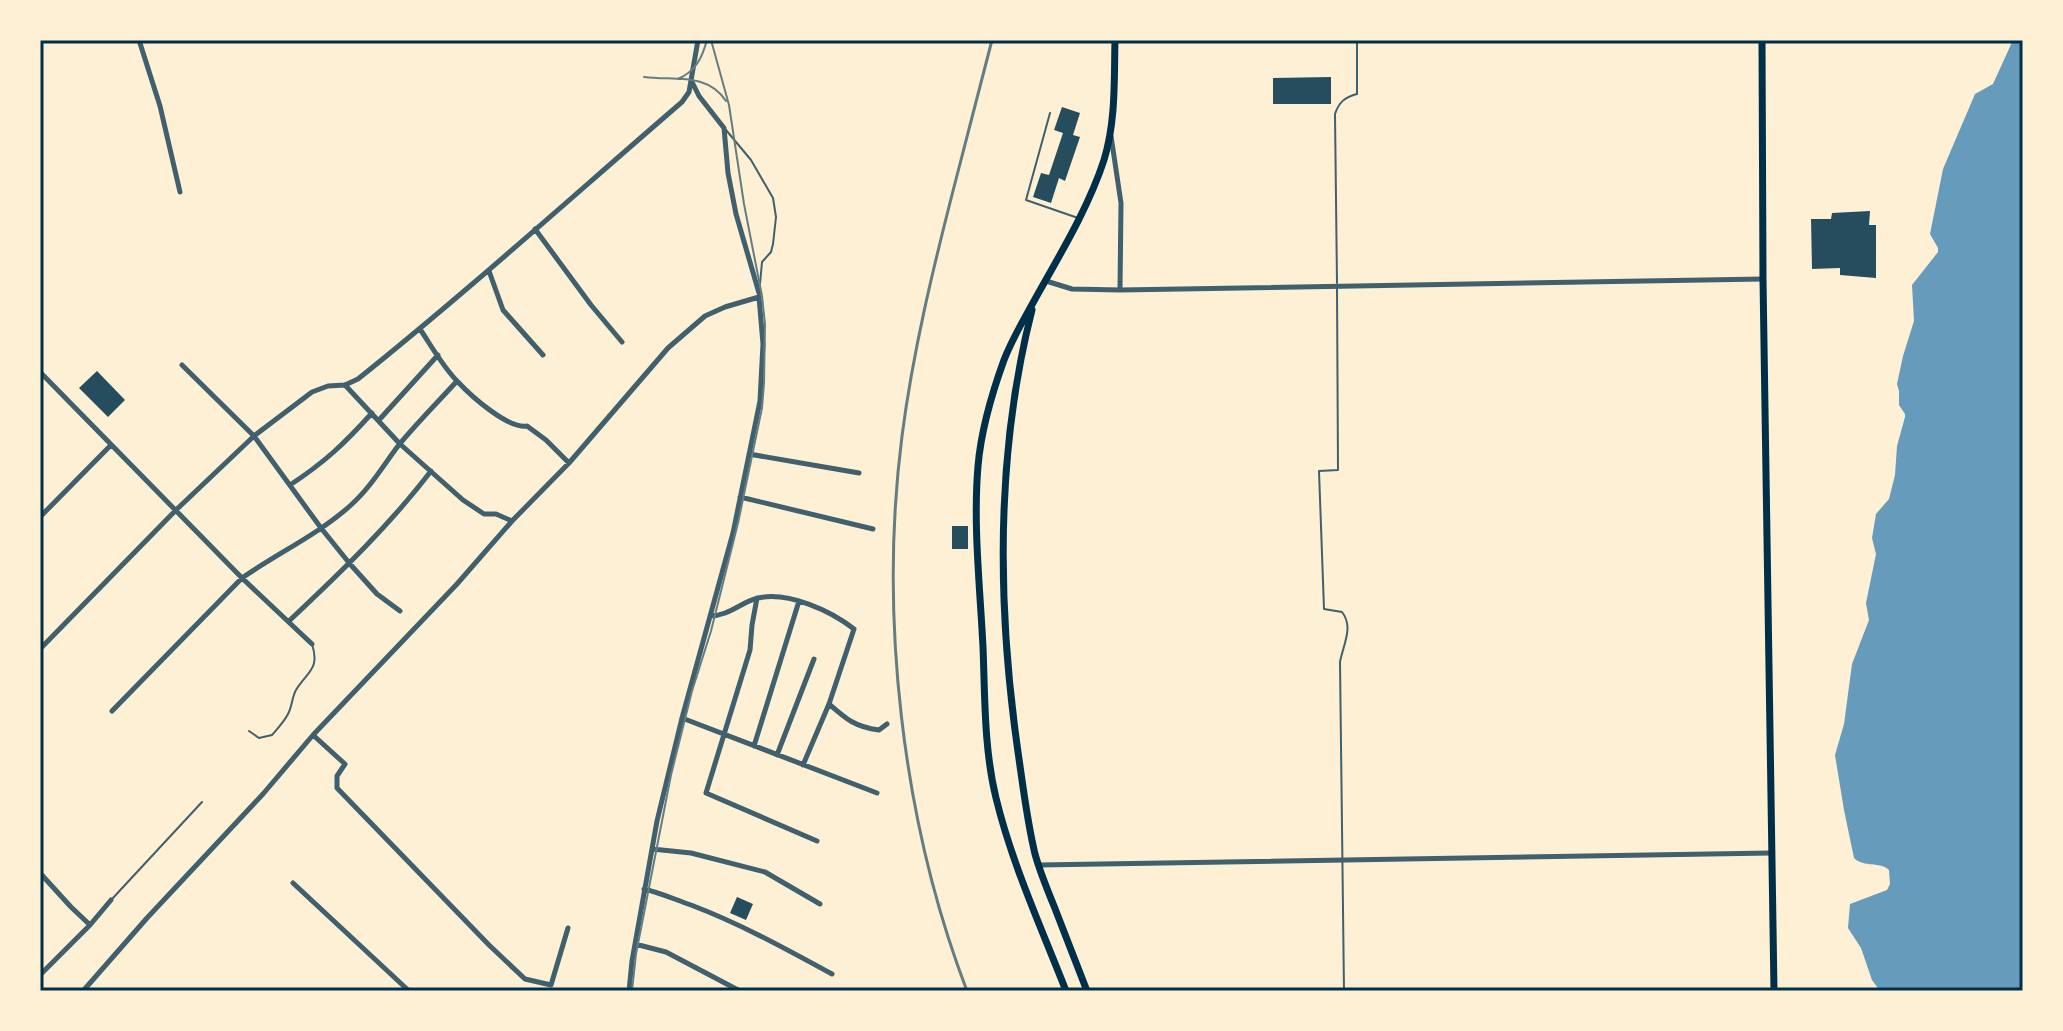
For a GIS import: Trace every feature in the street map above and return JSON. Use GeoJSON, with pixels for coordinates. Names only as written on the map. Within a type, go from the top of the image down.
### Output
{"type":"FeatureCollection","features":[{"type":"Feature","properties":{"kind":"main road"},"geometry":{"type":"LineString","coordinates":[[1066,991],[1003,825],[991,776],[986,723],[978,467],[992,402],[1017,329],[1079,218],[1105,158],[1113,111],[1115,40]]}},
{"type":"Feature","properties":{"kind":"main road"},"geometry":{"type":"LineString","coordinates":[[1762,40],[1774,991]]}},
{"type":"Feature","properties":{"kind":"main road"},"geometry":{"type":"LineString","coordinates":[[1034,300],[1019,362],[1007,450],[1003,516],[1009,690],[1039,865],[1087,991]]}},
{"type":"Feature","properties":{"kind":"main road"},"geometry":{"type":"LineString","coordinates":[[1006,357],[1011,354],[1019,362]]}},
{"type":"Feature","properties":{"kind":"street"},"geometry":{"type":"LineString","coordinates":[[139,40],[160,106],[180,192]]}},
{"type":"Feature","properties":{"kind":"street"},"geometry":{"type":"LineString","coordinates":[[40,649],[176,510],[254,436],[312,392],[358,379],[489,271],[682,102],[689,92],[698,40]]}},
{"type":"Feature","properties":{"kind":"street"},"geometry":{"type":"LineString","coordinates":[[629,991],[652,849],[682,718],[733,533],[760,401],[763,344],[759,295],[733,200],[724,128],[690,79]]}},
{"type":"Feature","properties":{"kind":"street"},"geometry":{"type":"LineString","coordinates":[[1111,133],[1121,203],[1120,290]]}},
{"type":"Feature","properties":{"kind":"street"},"geometry":{"type":"LineString","coordinates":[[535,229],[622,342]]}},
{"type":"Feature","properties":{"kind":"street"},"geometry":{"type":"LineString","coordinates":[[489,271],[503,310],[543,355]]}},
{"type":"Feature","properties":{"kind":"street"},"geometry":{"type":"LineString","coordinates":[[1044,281],[1072,289],[1120,290],[1763,279]]}},
{"type":"Feature","properties":{"kind":"street"},"geometry":{"type":"LineString","coordinates":[[83,991],[313,735],[569,463],[679,338],[705,316],[759,295]]}},
{"type":"Feature","properties":{"kind":"street"},"geometry":{"type":"LineString","coordinates":[[420,329],[457,381],[511,424],[527,426],[537,433],[569,463]]}},
{"type":"Feature","properties":{"kind":"street"},"geometry":{"type":"LineString","coordinates":[[379,420],[438,355]]}},
{"type":"Feature","properties":{"kind":"street"},"geometry":{"type":"LineString","coordinates":[[182,365],[254,436],[350,564],[377,594],[400,611]]}},
{"type":"Feature","properties":{"kind":"street"},"geometry":{"type":"LineString","coordinates":[[40,372],[242,578],[312,644]]}},
{"type":"Feature","properties":{"kind":"street"},"geometry":{"type":"LineString","coordinates":[[112,711],[242,578],[321,528],[351,505],[457,381]]}},
{"type":"Feature","properties":{"kind":"street"},"geometry":{"type":"LineString","coordinates":[[345,385],[400,444],[463,500],[484,514],[496,514],[512,521]]}},
{"type":"Feature","properties":{"kind":"street"},"geometry":{"type":"LineString","coordinates":[[290,485],[343,446],[372,413]]}},
{"type":"Feature","properties":{"kind":"street"},"geometry":{"type":"LineString","coordinates":[[40,517],[111,445]]}},
{"type":"Feature","properties":{"kind":"street"},"geometry":{"type":"LineString","coordinates":[[749,454],[859,473]]}},
{"type":"Feature","properties":{"kind":"street"},"geometry":{"type":"LineString","coordinates":[[288,621],[350,564],[431,471]]}},
{"type":"Feature","properties":{"kind":"street"},"geometry":{"type":"LineString","coordinates":[[740,497],[873,529]]}},
{"type":"Feature","properties":{"kind":"street"},"geometry":{"type":"LineString","coordinates":[[710,616],[721,616],[757,598],[775,598],[799,601],[839,617],[854,629],[829,704],[803,765]]}},
{"type":"Feature","properties":{"kind":"street"},"geometry":{"type":"LineString","coordinates":[[757,598],[750,650],[706,793],[817,841]]}},
{"type":"Feature","properties":{"kind":"street"},"geometry":{"type":"LineString","coordinates":[[754,746],[799,601]]}},
{"type":"Feature","properties":{"kind":"street"},"geometry":{"type":"LineString","coordinates":[[777,755],[814,659]]}},
{"type":"Feature","properties":{"kind":"street"},"geometry":{"type":"LineString","coordinates":[[829,704],[862,728],[879,730],[887,724]]}},
{"type":"Feature","properties":{"kind":"street"},"geometry":{"type":"LineString","coordinates":[[682,718],[877,793]]}},
{"type":"Feature","properties":{"kind":"street"},"geometry":{"type":"LineString","coordinates":[[313,735],[345,764],[337,776],[337,788],[525,979],[551,985],[568,928]]}},
{"type":"Feature","properties":{"kind":"street"},"geometry":{"type":"LineString","coordinates":[[652,849],[691,853],[765,872],[820,904]]}},
{"type":"Feature","properties":{"kind":"street"},"geometry":{"type":"LineString","coordinates":[[1039,865],[1771,853]]}},
{"type":"Feature","properties":{"kind":"street"},"geometry":{"type":"LineString","coordinates":[[40,873],[90,925]]}},
{"type":"Feature","properties":{"kind":"street"},"geometry":{"type":"LineString","coordinates":[[293,883],[409,991]]}},
{"type":"Feature","properties":{"kind":"street"},"geometry":{"type":"LineString","coordinates":[[644,889],[716,914],[832,974]]}},
{"type":"Feature","properties":{"kind":"street"},"geometry":{"type":"LineString","coordinates":[[40,975],[111,900]]}},
{"type":"Feature","properties":{"kind":"street"},"geometry":{"type":"LineString","coordinates":[[635,944],[666,952],[740,991]]}},
{"type":"Feature","properties":{"kind":"lane"},"geometry":{"type":"LineString","coordinates":[[1344,991],[1340,662],[1348,625],[1342,612],[1324,609],[1319,471],[1338,470],[1335,114],[1339,104],[1357,94],[1357,40]]}},
{"type":"Feature","properties":{"kind":"lane"},"geometry":{"type":"LineString","coordinates":[[1050,113],[1026,200],[1079,218]]}},
{"type":"Feature","properties":{"kind":"lane"},"geometry":{"type":"LineString","coordinates":[[724,128],[751,160],[773,198],[776,217],[773,244],[771,252],[762,262],[759,295]]}},
{"type":"Feature","properties":{"kind":"lane"},"geometry":{"type":"LineString","coordinates":[[249,731],[259,738],[272,735],[283,722],[296,691],[312,672],[316,656],[312,644]]}},
{"type":"Feature","properties":{"kind":"lane"},"geometry":{"type":"LineString","coordinates":[[111,900],[202,802]]}},
{"type":"Feature","properties":{"kind":"water"},"geometry":{"type":"Polygon","coordinates":[[[2013,40],[2023,40],[2023,991],[1880,991],[1872,980],[1861,948],[1848,928],[1850,904],[1887,890],[1889,870],[1854,858],[1835,755],[1844,724],[1852,664],[1869,620],[1866,603],[1876,554],[1872,538],[1876,514],[1889,499],[1905,417],[1899,405],[1897,384],[1914,321],[1912,285],[1938,252],[1930,234],[1943,169],[1975,94],[1993,84],[2013,40]]]}},
{"type":"Feature","properties":{"kind":"building"},"geometry":{"type":"Polygon","coordinates":[[[1331,77],[1331,104],[1273,104],[1273,78],[1331,77]]]}},
{"type":"Feature","properties":{"kind":"building"},"geometry":{"type":"Polygon","coordinates":[[[1062,107],[1080,113],[1073,135],[1080,137],[1065,181],[1059,178],[1051,203],[1033,197],[1041,173],[1049,175],[1063,133],[1054,130],[1062,107]]]}},
{"type":"Feature","properties":{"kind":"building"},"geometry":{"type":"Polygon","coordinates":[[[1870,211],[1869,225],[1876,225],[1876,278],[1840,275],[1840,268],[1812,269],[1811,219],[1831,219],[1832,213],[1870,211]]]}},
{"type":"Feature","properties":{"kind":"building"},"geometry":{"type":"Polygon","coordinates":[[[97,371],[125,400],[108,417],[79,388],[97,371]]]}},
{"type":"Feature","properties":{"kind":"building"},"geometry":{"type":"Polygon","coordinates":[[[952,526],[968,526],[968,549],[952,549],[952,526]]]}},
{"type":"Feature","properties":{"kind":"building"},"geometry":{"type":"Polygon","coordinates":[[[737,897],[753,904],[746,920],[730,913],[737,897]]]}},
{"type":"Feature","properties":{"kind":"tram line"},"geometry":{"type":"LineString","coordinates":[[678,79],[697,63],[707,40]]}},
{"type":"Feature","properties":{"kind":"tram line"},"geometry":{"type":"LineString","coordinates":[[632,991],[636,954],[671,775],[738,523],[762,408],[765,324],[762,296],[729,105],[711,40]]}},
{"type":"Feature","properties":{"kind":"tram line"},"geometry":{"type":"LineString","coordinates":[[644,77],[700,82],[718,92],[726,101]]}},
{"type":"Feature","properties":{"kind":"railway"},"geometry":{"type":"LineString","coordinates":[[967,991],[926,858],[912,788],[895,646],[893,575],[902,436],[912,373],[924,310],[992,40]]}}]}
